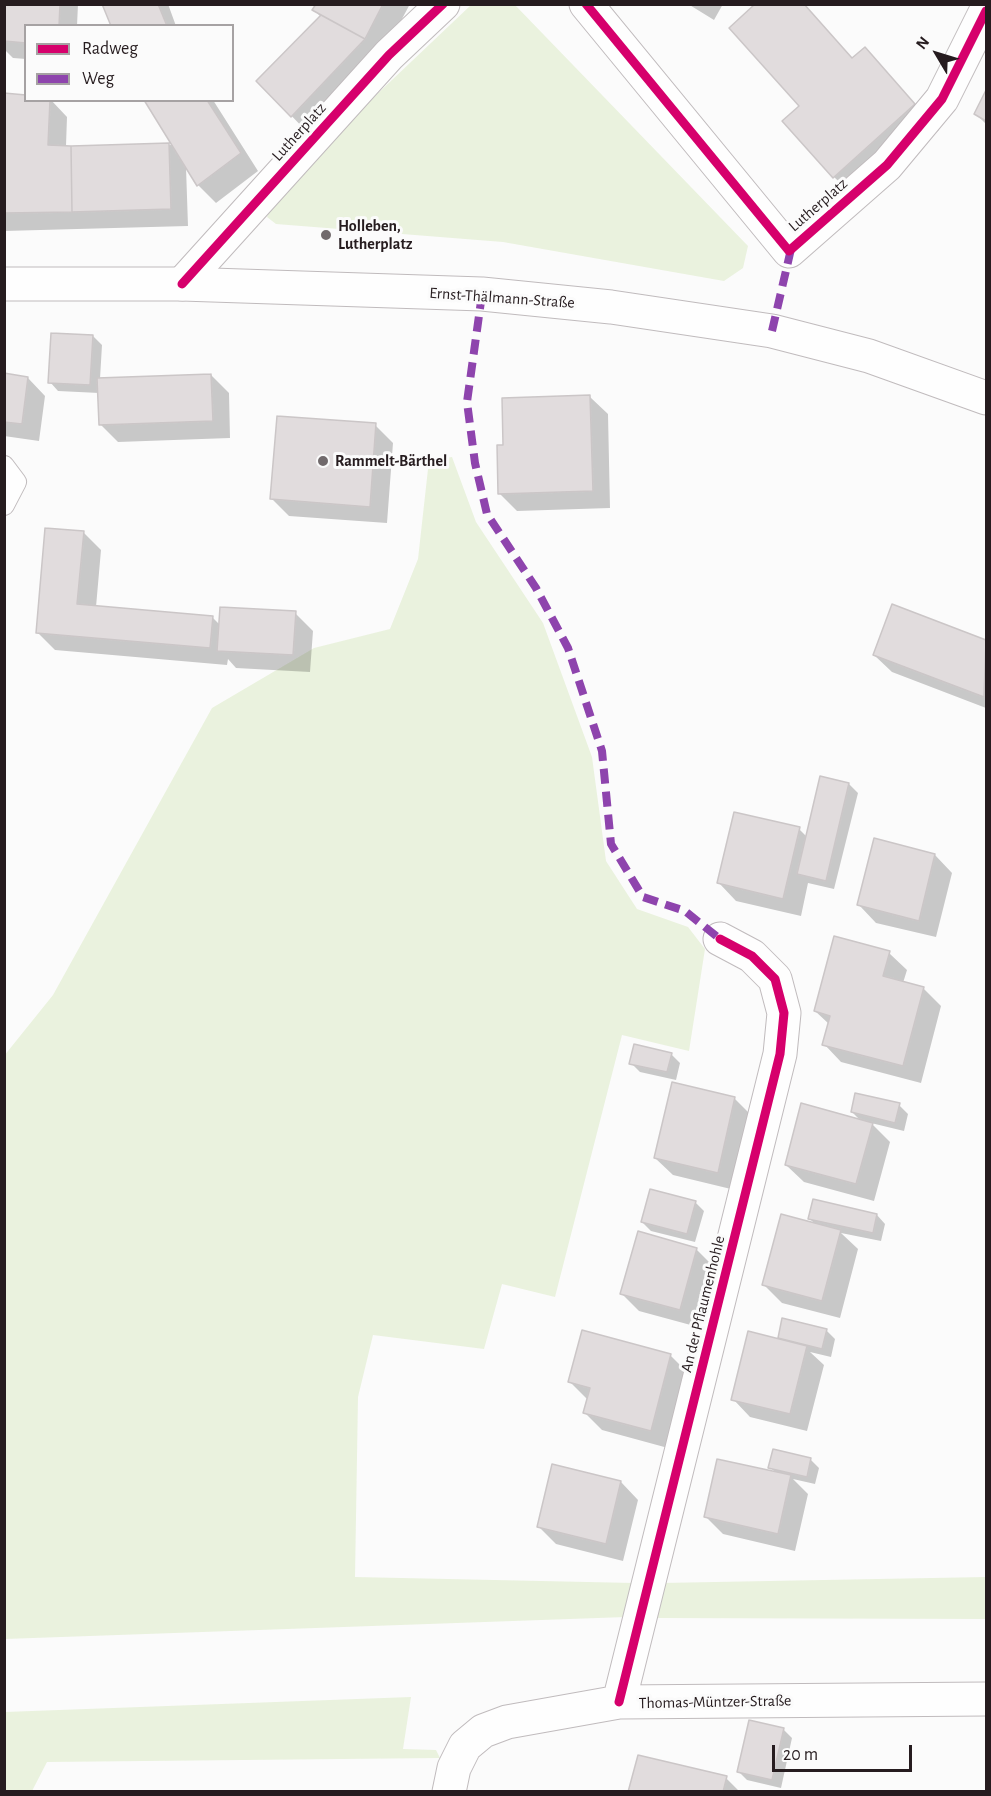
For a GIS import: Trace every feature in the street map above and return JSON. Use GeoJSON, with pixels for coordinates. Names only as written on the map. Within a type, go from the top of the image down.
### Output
{"type":"FeatureCollection","features":[{"type":"Feature","properties":{"kind":"street","name":"Lutherplatz"},"geometry":{"type":"LineString","coordinates":[[182,284],[389,55],[443,4]]}},
{"type":"Feature","properties":{"kind":"street","name":"Lutherplatz"},"geometry":{"type":"LineString","coordinates":[[586,4],[789,250],[887,165],[942,99],[987,11]]}},
{"type":"Feature","properties":{"kind":"street","name":"Ernst-Thälmann-Straße"},"geometry":{"type":"LineString","coordinates":[[4,284],[182,284],[482,294],[611,307],[772,331],[869,356],[987,398]]}},
{"type":"Feature","properties":{"kind":"street","name":"An der Pflaumenhohle"},"geometry":{"type":"LineString","coordinates":[[619,1702],[780,1054],[784,1013],[775,979],[752,956],[720,939]]}},
{"type":"Feature","properties":{"kind":"street","name":"Thomas-Müntzer-Straße"},"geometry":{"type":"LineString","coordinates":[[449,1791],[454,1767],[465,1746],[483,1731],[507,1722],[619,1702],[987,1699]]}},
{"type":"Feature","properties":{"kind":"lane"},"geometry":{"type":"LineString","coordinates":[[4,466],[16,482],[4,505]]}},
{"type":"Feature","properties":{"kind":"green space"},"geometry":{"type":"Polygon","coordinates":[[[471,5],[515,5],[748,246],[743,268],[724,281],[503,242],[276,224],[267,217],[271,207],[373,98],[471,5]]]}},
{"type":"Feature","properties":{"kind":"green space"},"geometry":{"type":"Polygon","coordinates":[[[452,457],[476,522],[543,623],[592,757],[606,861],[637,909],[688,927],[705,949],[689,1051],[622,1035],[555,1297],[502,1284],[484,1349],[373,1335],[358,1397],[355,1577],[634,1583],[626,1617],[5,1639],[4,1056],[53,995],[212,708],[314,648],[390,629],[418,559],[429,460],[452,457]]]}},
{"type":"Feature","properties":{"kind":"green space"},"geometry":{"type":"Polygon","coordinates":[[[986,1577],[986,1619],[655,1618],[661,1583],[986,1577]]]}},
{"type":"Feature","properties":{"kind":"green space"},"geometry":{"type":"Polygon","coordinates":[[[411,1697],[403,1749],[436,1750],[440,1758],[47,1762],[32,1791],[5,1791],[5,1712],[411,1697]]]}},
{"type":"Feature","properties":{"kind":"building"},"geometry":{"type":"Polygon","coordinates":[[[4,4],[60,4],[59,24],[24,24],[24,43],[4,41],[4,4]]]}},
{"type":"Feature","properties":{"kind":"building"},"geometry":{"type":"Polygon","coordinates":[[[102,4],[158,4],[166,24],[110,24],[102,4]]]}},
{"type":"Feature","properties":{"kind":"building"},"geometry":{"type":"Polygon","coordinates":[[[316,4],[383,4],[365,39],[312,10],[316,4]]]}},
{"type":"Feature","properties":{"kind":"building"},"geometry":{"type":"Polygon","coordinates":[[[755,4],[804,4],[852,58],[865,47],[915,104],[833,178],[782,121],[799,106],[729,28],[755,4]]]}},
{"type":"Feature","properties":{"kind":"building"},"geometry":{"type":"Polygon","coordinates":[[[321,15],[365,39],[291,117],[256,81],[321,15]]]}},
{"type":"Feature","properties":{"kind":"building"},"geometry":{"type":"Polygon","coordinates":[[[986,90],[986,121],[974,114],[986,90]]]}},
{"type":"Feature","properties":{"kind":"building"},"geometry":{"type":"Polygon","coordinates":[[[4,93],[24,95],[24,102],[50,102],[48,145],[71,146],[72,212],[4,213],[4,93]]]}},
{"type":"Feature","properties":{"kind":"building"},"geometry":{"type":"Polygon","coordinates":[[[145,102],[208,102],[241,153],[197,186],[145,102]]]}},
{"type":"Feature","properties":{"kind":"building"},"geometry":{"type":"Polygon","coordinates":[[[169,143],[171,209],[72,212],[71,146],[169,143]]]}},
{"type":"Feature","properties":{"kind":"building"},"geometry":{"type":"Polygon","coordinates":[[[51,333],[93,335],[90,385],[48,383],[51,333]]]}},
{"type":"Feature","properties":{"kind":"building"},"geometry":{"type":"Polygon","coordinates":[[[4,373],[28,377],[22,424],[4,422],[4,373]]]}},
{"type":"Feature","properties":{"kind":"building"},"geometry":{"type":"Polygon","coordinates":[[[211,374],[213,421],[99,425],[97,378],[211,374]]]}},
{"type":"Feature","properties":{"kind":"building"},"geometry":{"type":"Polygon","coordinates":[[[590,395],[593,491],[498,494],[497,445],[503,445],[502,398],[590,395]]]}},
{"type":"Feature","properties":{"kind":"building","name":"Rammelt-Bärthel"},"geometry":{"type":"Polygon","coordinates":[[[277,416],[376,423],[370,507],[270,499],[277,416]]]}},
{"type":"Feature","properties":{"kind":"building"},"geometry":{"type":"Polygon","coordinates":[[[45,528],[84,531],[77,604],[213,616],[210,648],[36,633],[45,528]]]}},
{"type":"Feature","properties":{"kind":"building"},"geometry":{"type":"Polygon","coordinates":[[[892,604],[986,640],[984,697],[873,655],[892,604]]]}},
{"type":"Feature","properties":{"kind":"building"},"geometry":{"type":"Polygon","coordinates":[[[220,607],[296,611],[293,655],[217,651],[220,607]]]}},
{"type":"Feature","properties":{"kind":"building"},"geometry":{"type":"Polygon","coordinates":[[[820,776],[849,783],[826,881],[797,874],[820,776]]]}},
{"type":"Feature","properties":{"kind":"building"},"geometry":{"type":"Polygon","coordinates":[[[734,812],[800,827],[783,899],[717,883],[734,812]]]}},
{"type":"Feature","properties":{"kind":"building"},"geometry":{"type":"Polygon","coordinates":[[[874,838],[935,854],[919,921],[857,905],[874,838]]]}},
{"type":"Feature","properties":{"kind":"building"},"geometry":{"type":"Polygon","coordinates":[[[834,936],[890,951],[883,976],[924,987],[903,1066],[822,1045],[830,1016],[814,1011],[834,936]]]}},
{"type":"Feature","properties":{"kind":"building"},"geometry":{"type":"Polygon","coordinates":[[[634,1044],[672,1053],[667,1072],[629,1064],[634,1044]]]}},
{"type":"Feature","properties":{"kind":"building"},"geometry":{"type":"Polygon","coordinates":[[[672,1082],[735,1097],[718,1173],[654,1158],[672,1082]]]}},
{"type":"Feature","properties":{"kind":"building"},"geometry":{"type":"Polygon","coordinates":[[[855,1093],[900,1103],[895,1123],[851,1112],[855,1093]]]}},
{"type":"Feature","properties":{"kind":"building"},"geometry":{"type":"Polygon","coordinates":[[[801,1103],[873,1123],[856,1184],[785,1165],[801,1103]]]}},
{"type":"Feature","properties":{"kind":"building"},"geometry":{"type":"Polygon","coordinates":[[[650,1189],[696,1201],[687,1234],[641,1222],[650,1189]]]}},
{"type":"Feature","properties":{"kind":"building"},"geometry":{"type":"Polygon","coordinates":[[[813,1199],[877,1214],[873,1233],[808,1219],[813,1199]]]}},
{"type":"Feature","properties":{"kind":"building"},"geometry":{"type":"Polygon","coordinates":[[[781,1214],[841,1230],[822,1301],[762,1285],[781,1214]]]}},
{"type":"Feature","properties":{"kind":"building"},"geometry":{"type":"Polygon","coordinates":[[[638,1231],[697,1248],[680,1310],[620,1294],[638,1231]]]}},
{"type":"Feature","properties":{"kind":"building"},"geometry":{"type":"Polygon","coordinates":[[[782,1318],[827,1329],[822,1349],[778,1338],[782,1318]]]}},
{"type":"Feature","properties":{"kind":"building"},"geometry":{"type":"Polygon","coordinates":[[[582,1330],[671,1354],[651,1431],[583,1413],[590,1388],[568,1382],[582,1330]]]}},
{"type":"Feature","properties":{"kind":"building"},"geometry":{"type":"Polygon","coordinates":[[[748,1331],[807,1346],[790,1414],[731,1400],[748,1331]]]}},
{"type":"Feature","properties":{"kind":"building"},"geometry":{"type":"Polygon","coordinates":[[[773,1449],[811,1458],[807,1477],[768,1468],[773,1449]]]}},
{"type":"Feature","properties":{"kind":"building"},"geometry":{"type":"Polygon","coordinates":[[[717,1459],[791,1475],[778,1534],[704,1517],[717,1459]]]}},
{"type":"Feature","properties":{"kind":"building"},"geometry":{"type":"Polygon","coordinates":[[[552,1464],[621,1481],[606,1544],[537,1527],[552,1464]]]}},
{"type":"Feature","properties":{"kind":"building"},"geometry":{"type":"Polygon","coordinates":[[[749,1720],[784,1728],[772,1780],[737,1772],[749,1720]]]}},
{"type":"Feature","properties":{"kind":"building"},"geometry":{"type":"Polygon","coordinates":[[[638,1755],[727,1776],[723,1792],[628,1792],[638,1755]]]}},
{"type":"Feature","properties":{"kind":"marked path"},"geometry":{"type":"LineString","coordinates":[[772,331],[791,249]]}},
{"type":"Feature","properties":{"kind":"marked path"},"geometry":{"type":"LineString","coordinates":[[482,294],[467,402],[475,463],[487,514],[536,588],[568,648],[602,751],[611,844],[643,897],[685,911],[720,939]]}},
{"type":"Feature","properties":{"kind":"cycle path"},"geometry":{"type":"LineString","coordinates":[[182,284],[389,55],[443,4]]}},
{"type":"Feature","properties":{"kind":"cycle path"},"geometry":{"type":"LineString","coordinates":[[586,4],[789,251],[887,165],[942,99],[986,11]]}},
{"type":"Feature","properties":{"kind":"cycle path"},"geometry":{"type":"LineString","coordinates":[[619,1702],[780,1054],[784,1013],[775,979],[752,956],[720,939]]}},
{"type":"Feature","properties":{"kind":"place","name":"Holleben, Lutherplatz"},"geometry":{"type":"Point","coordinates":[326,235]}},
{"type":"Feature","properties":{"kind":"place","name":"Rammelt-Bärthel"},"geometry":{"type":"Point","coordinates":[323,461]}}]}
